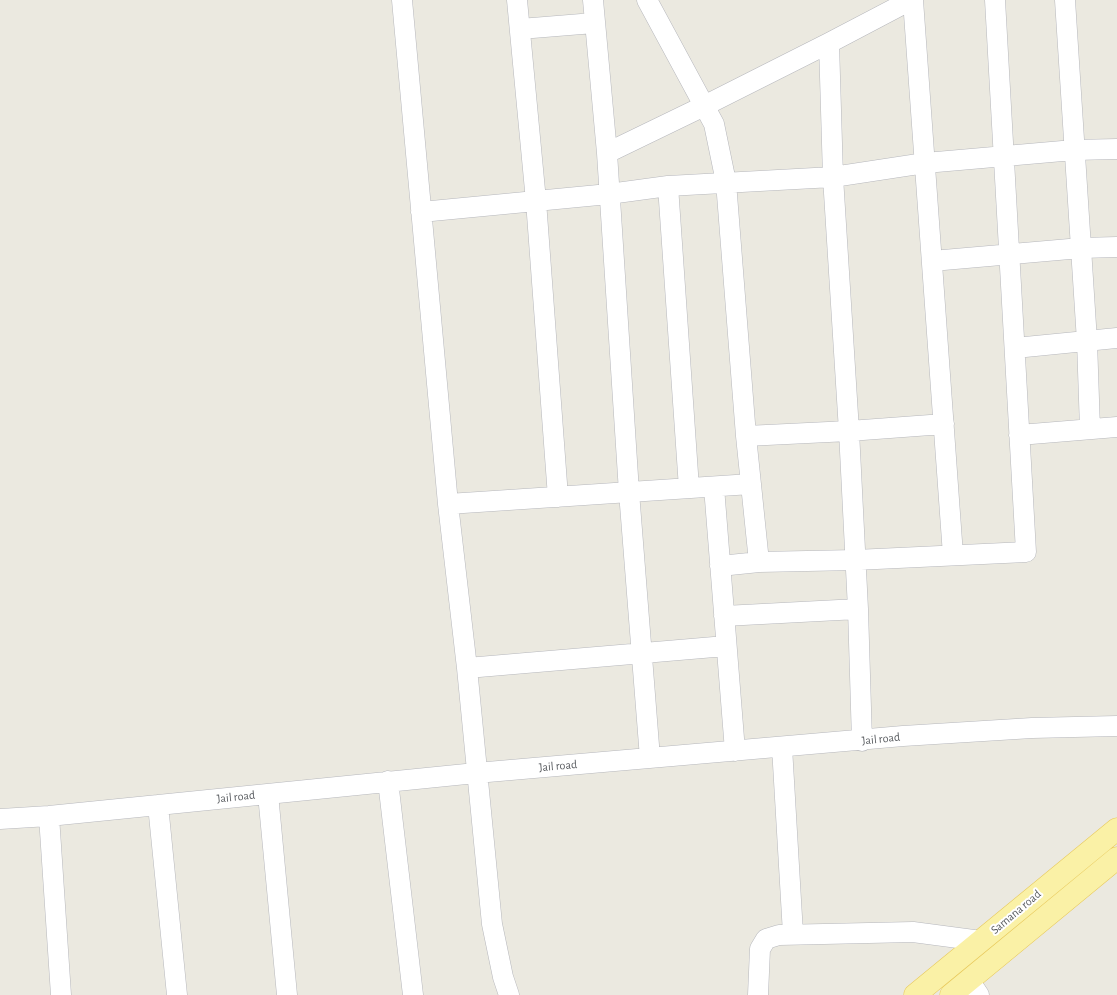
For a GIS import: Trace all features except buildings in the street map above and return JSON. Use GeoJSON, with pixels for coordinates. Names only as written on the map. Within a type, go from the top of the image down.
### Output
{"type":"FeatureCollection","features":[{"type":"Feature","properties":{"kind":"main road","name":"Samana road"},"geometry":{"type":"LineString","coordinates":[[915,995],[1117,829]]}},
{"type":"Feature","properties":{"kind":"main road","name":"Samana road"},"geometry":{"type":"LineString","coordinates":[[952,995],[974,987],[1117,858]]}},
{"type":"Feature","properties":{"kind":"street"},"geometry":{"type":"LineString","coordinates":[[402,0],[448,504],[492,924],[503,977],[509,995]]}},
{"type":"Feature","properties":{"kind":"street"},"geometry":{"type":"LineString","coordinates":[[517,0],[536,201],[558,497]]}},
{"type":"Feature","properties":{"kind":"street"},"geometry":{"type":"LineString","coordinates":[[593,0],[607,153],[629,492],[650,758]]}},
{"type":"Feature","properties":{"kind":"street"},"geometry":{"type":"LineString","coordinates":[[647,0],[714,124],[726,182],[746,436],[759,562]]}},
{"type":"Feature","properties":{"kind":"street"},"geometry":{"type":"LineString","coordinates":[[607,153],[704,106],[912,0],[953,555]]}},
{"type":"Feature","properties":{"kind":"street"},"geometry":{"type":"LineString","coordinates":[[720,566],[759,562],[855,560],[1026,552],[995,0]]}},
{"type":"Feature","properties":{"kind":"street"},"geometry":{"type":"LineString","coordinates":[[1065,0],[1087,341],[1090,429]]}},
{"type":"Feature","properties":{"kind":"street"},"geometry":{"type":"LineString","coordinates":[[520,29],[594,23]]}},
{"type":"Feature","properties":{"kind":"street"},"geometry":{"type":"LineString","coordinates":[[829,43],[833,176],[849,431],[858,609],[862,741]]}},
{"type":"Feature","properties":{"kind":"street"},"geometry":{"type":"LineString","coordinates":[[421,212],[609,194],[668,186],[833,176],[925,162],[1074,150],[1117,150]]}},
{"type":"Feature","properties":{"kind":"street"},"geometry":{"type":"LineString","coordinates":[[668,186],[689,488]]}},
{"type":"Feature","properties":{"kind":"street"},"geometry":{"type":"LineString","coordinates":[[932,261],[1081,248],[1117,248]]}},
{"type":"Feature","properties":{"kind":"street"},"geometry":{"type":"LineString","coordinates":[[1015,348],[1117,338]]}},
{"type":"Feature","properties":{"kind":"street"},"geometry":{"type":"LineString","coordinates":[[746,436],[849,431],[944,424]]}},
{"type":"Feature","properties":{"kind":"street"},"geometry":{"type":"LineString","coordinates":[[1019,435],[1117,426]]}},
{"type":"Feature","properties":{"kind":"street"},"geometry":{"type":"LineString","coordinates":[[448,504],[751,484]]}},
{"type":"Feature","properties":{"kind":"street"},"geometry":{"type":"LineString","coordinates":[[714,487],[735,751]]}},
{"type":"Feature","properties":{"kind":"street"},"geometry":{"type":"LineString","coordinates":[[724,616],[858,609]]}},
{"type":"Feature","properties":{"kind":"street"},"geometry":{"type":"LineString","coordinates":[[466,668],[726,646]]}},
{"type":"Feature","properties":{"kind":"street","name":"Jail road"},"geometry":{"type":"LineString","coordinates":[[0,819],[48,816],[388,781],[862,741],[903,736],[1032,728],[1117,726]]}},
{"type":"Feature","properties":{"kind":"street"},"geometry":{"type":"LineString","coordinates":[[782,747],[793,934]]}},
{"type":"Feature","properties":{"kind":"street"},"geometry":{"type":"LineString","coordinates":[[388,781],[413,995]]}},
{"type":"Feature","properties":{"kind":"street"},"geometry":{"type":"LineString","coordinates":[[268,794],[287,995]]}},
{"type":"Feature","properties":{"kind":"street"},"geometry":{"type":"LineString","coordinates":[[158,805],[177,995]]}},
{"type":"Feature","properties":{"kind":"street"},"geometry":{"type":"LineString","coordinates":[[48,816],[61,995]]}},
{"type":"Feature","properties":{"kind":"street"},"geometry":{"type":"LineString","coordinates":[[758,995],[760,949],[766,939],[778,935],[913,932],[981,941]]}}]}
